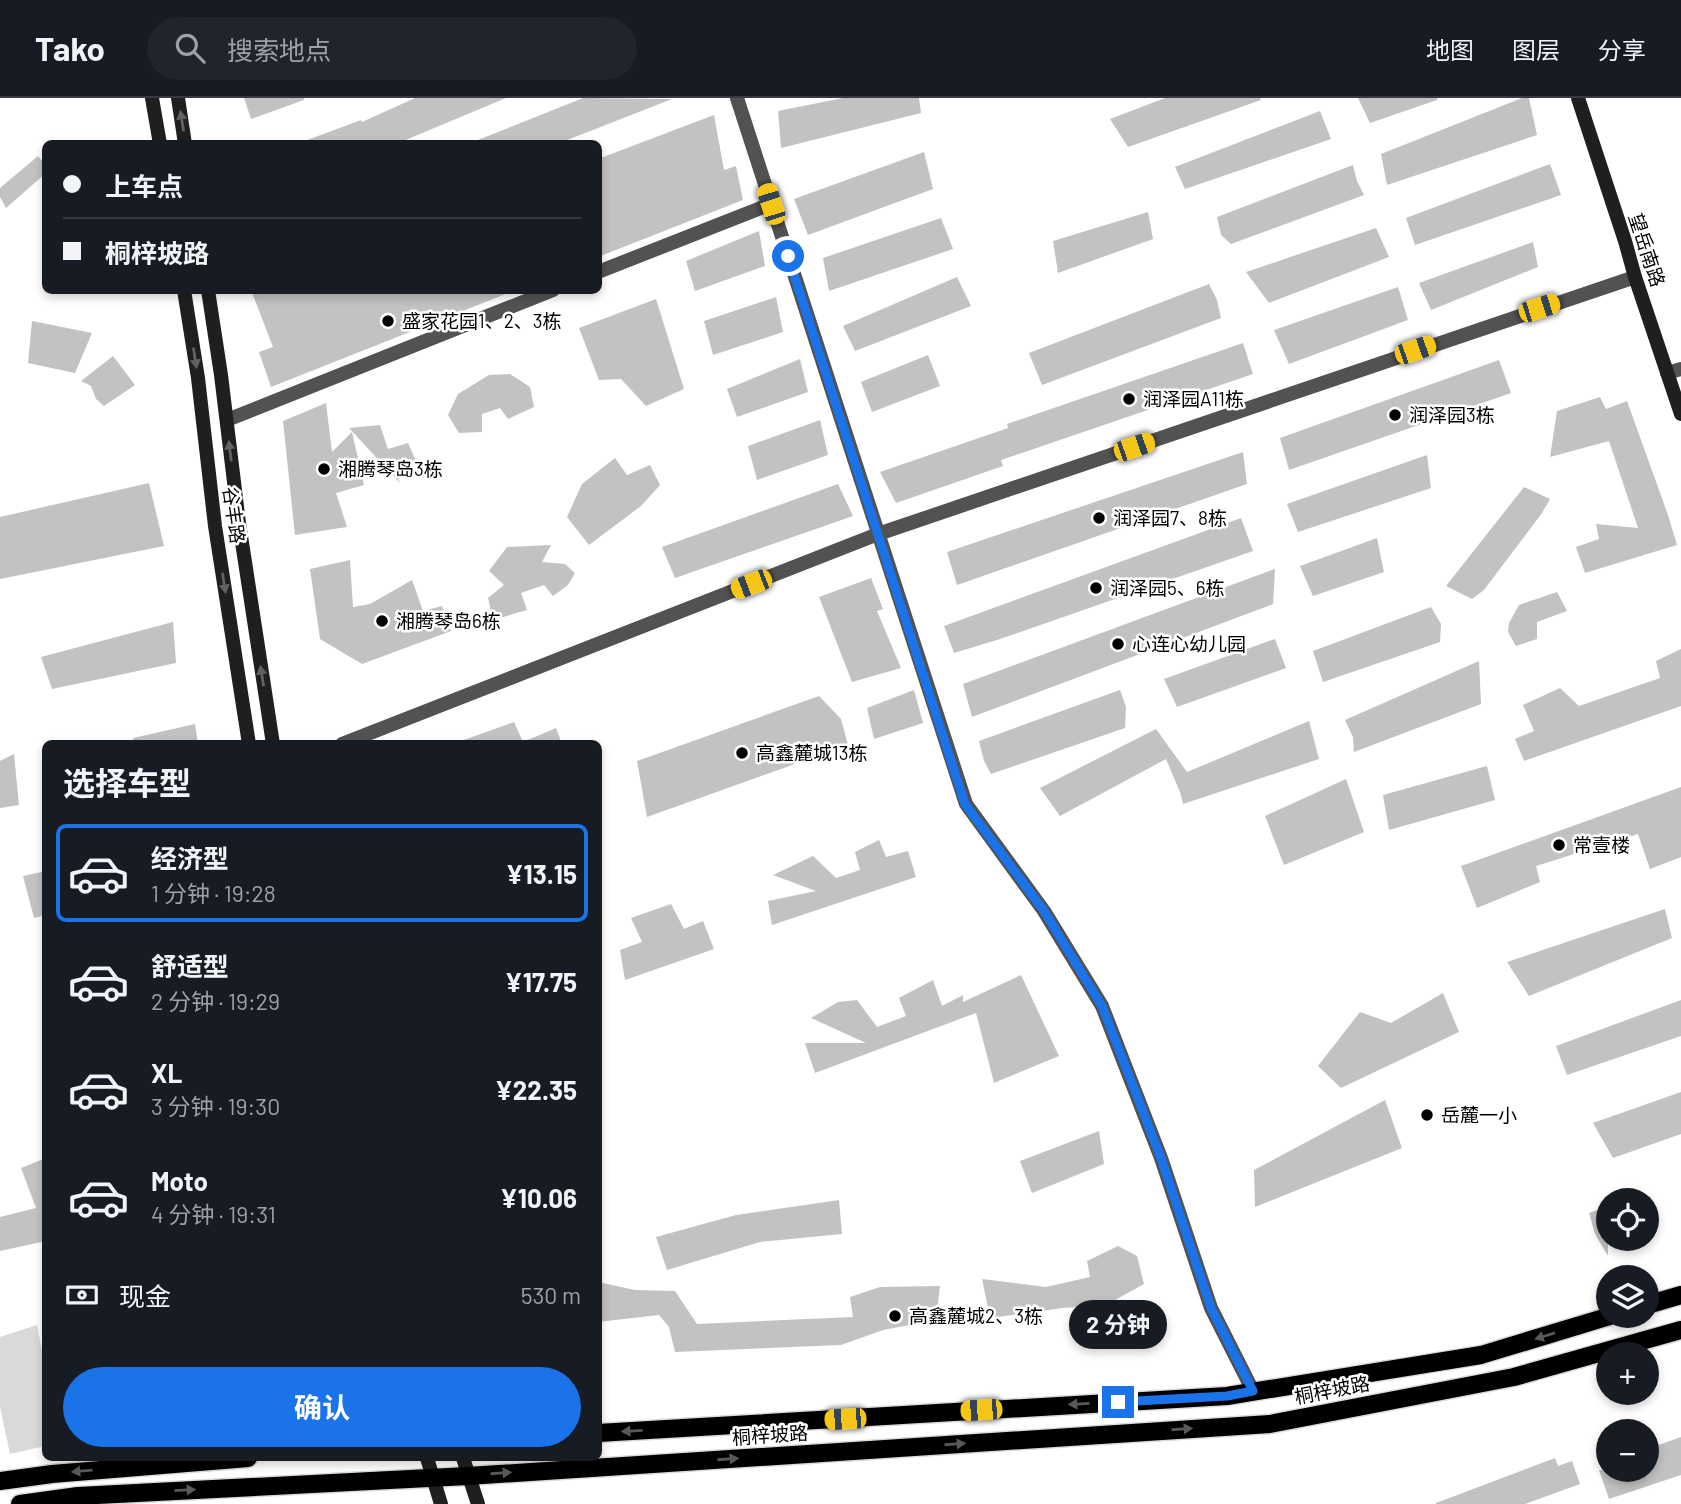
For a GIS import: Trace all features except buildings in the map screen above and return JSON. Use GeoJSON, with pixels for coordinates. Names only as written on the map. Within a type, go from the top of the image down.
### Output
{"type":"FeatureCollection","features":[{"type":"Feature","properties":{"kind":"main road"},"geometry":{"type":"LineString","coordinates":[[1659,1301],[1681,1295]]}},
{"type":"Feature","properties":{"kind":"main road","name":"桐梓坡路"},"geometry":{"type":"LineString","coordinates":[[602,1433],[1227,1396],[1481,1355],[1596,1320]]}},
{"type":"Feature","properties":{"kind":"main road","name":"桐梓坡路"},"geometry":{"type":"LineString","coordinates":[[20,1504],[78,1496],[467,1476],[1270,1424],[1514,1377],[1681,1330]]}},
{"type":"Feature","properties":{"kind":"main road"},"geometry":{"type":"LineString","coordinates":[[0,1481],[211,1461]]}},
{"type":"Feature","properties":{"kind":"street"},"geometry":{"type":"LineString","coordinates":[[144,98],[156,122]]}},
{"type":"Feature","properties":{"kind":"street"},"geometry":{"type":"LineString","coordinates":[[152,98],[159,140]]}},
{"type":"Feature","properties":{"kind":"street"},"geometry":{"type":"LineString","coordinates":[[178,98],[184,140]]}},
{"type":"Feature","properties":{"kind":"street"},"geometry":{"type":"LineString","coordinates":[[737,98],[965,804],[1044,911],[1102,1006],[1161,1158],[1211,1308],[1253,1391]]}},
{"type":"Feature","properties":{"kind":"street","name":"望岳南路"},"geometry":{"type":"LineString","coordinates":[[1578,98],[1625,241],[1634,277],[1674,371],[1681,414]]}},
{"type":"Feature","properties":{"kind":"street"},"geometry":{"type":"LineString","coordinates":[[602,270],[771,204]]}},
{"type":"Feature","properties":{"kind":"street"},"geometry":{"type":"LineString","coordinates":[[352,740],[878,534],[1634,277]]}},
{"type":"Feature","properties":{"kind":"street","name":"谷丰路"},"geometry":{"type":"LineString","coordinates":[[185,294],[198,378],[215,526],[248,740]]}},
{"type":"Feature","properties":{"kind":"street","name":"谷丰路"},"geometry":{"type":"LineString","coordinates":[[209,294],[239,523],[272,740]]}},
{"type":"Feature","properties":{"kind":"street"},"geometry":{"type":"LineString","coordinates":[[227,420],[543,294]]}},
{"type":"Feature","properties":{"kind":"street"},"geometry":{"type":"LineString","coordinates":[[428,1461],[441,1504]]}},
{"type":"Feature","properties":{"kind":"street"},"geometry":{"type":"LineString","coordinates":[[464,1461],[478,1504]]}},
{"type":"Feature","properties":{"kind":"shaded area"},"geometry":{"type":"Polygon","coordinates":[[[37,1325],[42,1351],[42,1447],[10,1454],[0,1407],[0,1337],[37,1325]]]}},
{"type":"Feature","properties":{"kind":"place","name":"盛家花园1、2、3栋"},"geometry":{"type":"Point","coordinates":[388,321]}},
{"type":"Feature","properties":{"kind":"place","name":"润泽园A11栋"},"geometry":{"type":"Point","coordinates":[1129,399]}},
{"type":"Feature","properties":{"kind":"place","name":"润泽园3栋"},"geometry":{"type":"Point","coordinates":[1395,415]}},
{"type":"Feature","properties":{"kind":"place","name":"湘腾琴岛3栋"},"geometry":{"type":"Point","coordinates":[324,469]}},
{"type":"Feature","properties":{"kind":"place","name":"润泽园7、8栋"},"geometry":{"type":"Point","coordinates":[1099,518]}},
{"type":"Feature","properties":{"kind":"place","name":"润泽园5、6栋"},"geometry":{"type":"Point","coordinates":[1096,588]}},
{"type":"Feature","properties":{"kind":"place","name":"湘腾琴岛6栋"},"geometry":{"type":"Point","coordinates":[382,621]}},
{"type":"Feature","properties":{"kind":"place","name":"心连心幼儿园"},"geometry":{"type":"Point","coordinates":[1118,644]}},
{"type":"Feature","properties":{"kind":"place","name":"高鑫麓城13栋"},"geometry":{"type":"Point","coordinates":[742,753]}},
{"type":"Feature","properties":{"kind":"place","name":"常壹楼"},"geometry":{"type":"Point","coordinates":[1559,845]}},
{"type":"Feature","properties":{"kind":"place","name":"岳麓一小"},"geometry":{"type":"Point","coordinates":[1427,1115]}},
{"type":"Feature","properties":{"kind":"place","name":"高鑫麓城2、3栋"},"geometry":{"type":"Point","coordinates":[895,1316]}},
{"type":"Feature","properties":{"kind":"route"},"geometry":{"type":"LineString","coordinates":[[788,256],[965,804],[1044,911],[1102,1006],[1161,1158],[1211,1308],[1253,1391],[1227,1396],[1118,1402]]}}]}
